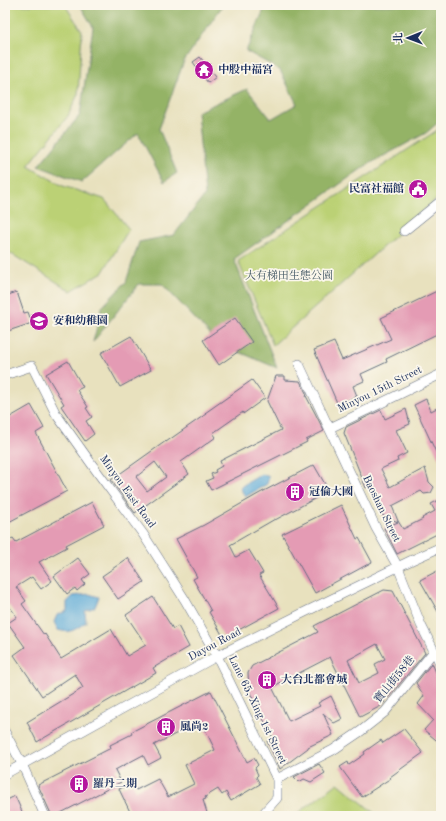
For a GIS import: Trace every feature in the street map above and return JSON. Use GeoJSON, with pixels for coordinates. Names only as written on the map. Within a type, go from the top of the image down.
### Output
{"type":"FeatureCollection","features":[{"type":"Feature","properties":{"kind":"street"},"geometry":{"type":"LineString","coordinates":[[404,231],[441,201]]}},
{"type":"Feature","properties":{"kind":"street","name":"Baoshan Street"},"geometry":{"type":"LineString","coordinates":[[300,364],[376,528],[398,567],[421,625],[441,665]]}},
{"type":"Feature","properties":{"kind":"street","name":"Minyou East Road"},"geometry":{"type":"LineString","coordinates":[[5,375],[32,366],[56,414],[143,534],[185,600],[217,656]]}},
{"type":"Feature","properties":{"kind":"street","name":"Minyou 15th Street"},"geometry":{"type":"LineString","coordinates":[[330,428],[441,374]]}},
{"type":"Feature","properties":{"kind":"street","name":"Dayou Road"},"geometry":{"type":"LineString","coordinates":[[5,774],[217,656],[441,547]]}},
{"type":"Feature","properties":{"kind":"street","name":"寶山街58巷"},"geometry":{"type":"LineString","coordinates":[[277,779],[333,750],[385,712],[434,651]]}},
{"type":"Feature","properties":{"kind":"street","name":"Lane 65, Xing 1st Street"},"geometry":{"type":"LineString","coordinates":[[217,656],[277,779],[276,798],[261,816]]}},
{"type":"Feature","properties":{"kind":"street"},"geometry":{"type":"LineString","coordinates":[[5,732],[22,764],[45,816]]}},
{"type":"Feature","properties":{"kind":"green space"},"geometry":{"type":"Polygon","coordinates":[[[5,5],[65,5],[82,31],[78,94],[68,116],[28,166],[63,186],[104,199],[129,229],[103,272],[71,291],[5,250],[5,5]]]}},
{"type":"Feature","properties":{"kind":"green space"},"geometry":{"type":"Polygon","coordinates":[[[80,5],[223,5],[184,61],[159,129],[177,173],[164,182],[138,133],[82,182],[38,166],[80,115],[93,27],[80,5]]]}},
{"type":"Feature","properties":{"kind":"green space"},"geometry":{"type":"Polygon","coordinates":[[[266,5],[441,5],[441,120],[426,133],[367,165],[234,259],[277,368],[218,343],[162,284],[139,284],[93,342],[102,307],[126,282],[139,242],[174,235],[205,195],[197,112],[247,89],[271,119],[297,104],[280,70],[246,51],[266,5]]]}},
{"type":"Feature","properties":{"kind":"green space","name":"大有梯田生態公園"},"geometry":{"type":"Polygon","coordinates":[[[441,126],[441,195],[273,345],[238,261],[436,131],[441,126]]]}},
{"type":"Feature","properties":{"kind":"green space"},"geometry":{"type":"Polygon","coordinates":[[[338,783],[378,816],[294,816],[338,783]]]}},
{"type":"Feature","properties":{"kind":"water"},"geometry":{"type":"Polygon","coordinates":[[[262,474],[269,477],[267,484],[245,497],[240,487],[262,474]]]}},
{"type":"Feature","properties":{"kind":"water"},"geometry":{"type":"Polygon","coordinates":[[[89,594],[99,597],[95,607],[85,611],[86,622],[70,631],[58,630],[54,622],[57,615],[67,611],[67,602],[73,596],[89,594]]]}},
{"type":"Feature","properties":{"kind":"building","name":"中股中福宮"},"geometry":{"type":"Polygon","coordinates":[[[200,57],[216,77],[208,83],[193,62],[200,57]]]}},
{"type":"Feature","properties":{"kind":"building"},"geometry":{"type":"Polygon","coordinates":[[[441,289],[441,332],[386,359],[387,362],[361,374],[364,381],[353,386],[357,396],[338,405],[314,350],[334,342],[342,360],[391,339],[381,318],[441,289]]]}},
{"type":"Feature","properties":{"kind":"building"},"geometry":{"type":"Polygon","coordinates":[[[17,292],[24,313],[28,312],[32,323],[5,332],[5,296],[17,292]]]}},
{"type":"Feature","properties":{"kind":"building"},"geometry":{"type":"Polygon","coordinates":[[[235,318],[252,342],[219,365],[203,340],[235,318]]]}},
{"type":"Feature","properties":{"kind":"building"},"geometry":{"type":"Polygon","coordinates":[[[131,336],[151,370],[120,387],[101,353],[131,336]]]}},
{"type":"Feature","properties":{"kind":"building"},"geometry":{"type":"Polygon","coordinates":[[[68,361],[83,387],[77,390],[88,407],[86,408],[92,417],[86,421],[94,434],[85,441],[61,406],[64,404],[46,374],[68,361]]]}},
{"type":"Feature","properties":{"kind":"building"},"geometry":{"type":"Polygon","coordinates":[[[276,376],[285,376],[285,380],[300,381],[324,431],[306,440],[307,442],[211,490],[206,481],[213,478],[211,474],[216,472],[215,470],[222,466],[220,461],[281,430],[267,401],[276,376]]]}},
{"type":"Feature","properties":{"kind":"building"},"geometry":{"type":"Polygon","coordinates":[[[252,380],[265,398],[213,433],[216,437],[181,462],[189,474],[135,513],[111,480],[206,414],[205,413],[252,380]],[[155,462],[136,477],[147,491],[166,477],[155,462]]]}},
{"type":"Feature","properties":{"kind":"building"},"geometry":{"type":"Polygon","coordinates":[[[426,399],[431,411],[439,407],[441,412],[441,463],[414,405],[426,399]]]}},
{"type":"Feature","properties":{"kind":"building"},"geometry":{"type":"Polygon","coordinates":[[[31,405],[44,428],[36,433],[67,491],[5,524],[5,420],[31,405]]]}},
{"type":"Feature","properties":{"kind":"building"},"geometry":{"type":"Polygon","coordinates":[[[406,409],[410,424],[396,430],[407,453],[397,458],[398,461],[381,469],[390,487],[425,468],[429,482],[434,487],[431,493],[424,494],[421,491],[392,506],[403,529],[435,511],[431,504],[441,499],[441,532],[397,554],[384,528],[398,522],[382,515],[383,510],[369,486],[366,488],[344,433],[346,427],[381,410],[385,419],[406,409]]]}},
{"type":"Feature","properties":{"kind":"building"},"geometry":{"type":"Polygon","coordinates":[[[314,465],[329,491],[275,519],[230,545],[236,557],[249,550],[263,573],[259,575],[279,608],[224,638],[193,579],[197,577],[176,539],[314,465]]]}},
{"type":"Feature","properties":{"kind":"building"},"geometry":{"type":"Polygon","coordinates":[[[92,502],[104,525],[66,545],[67,547],[39,562],[52,581],[41,589],[32,577],[16,587],[26,601],[22,604],[44,635],[45,634],[61,659],[111,629],[127,656],[146,645],[126,615],[153,597],[173,629],[178,626],[189,647],[153,668],[156,673],[37,742],[27,722],[83,688],[75,674],[42,696],[14,655],[25,647],[8,623],[17,617],[5,600],[5,542],[13,538],[16,542],[92,502]]]}},
{"type":"Feature","properties":{"kind":"building"},"geometry":{"type":"Polygon","coordinates":[[[341,505],[357,539],[359,538],[372,562],[315,593],[282,534],[341,505]]]}},
{"type":"Feature","properties":{"kind":"building"},"geometry":{"type":"Polygon","coordinates":[[[78,558],[90,574],[82,580],[85,584],[77,591],[75,588],[67,594],[54,576],[78,558]]]}},
{"type":"Feature","properties":{"kind":"building"},"geometry":{"type":"Polygon","coordinates":[[[128,558],[144,582],[118,599],[102,576],[128,558]]]}},
{"type":"Feature","properties":{"kind":"building"},"geometry":{"type":"Polygon","coordinates":[[[441,569],[441,617],[420,580],[441,569]]]}},
{"type":"Feature","properties":{"kind":"building"},"geometry":{"type":"Polygon","coordinates":[[[384,590],[393,591],[425,653],[388,698],[384,695],[381,698],[385,702],[381,706],[360,717],[330,657],[272,687],[289,721],[320,706],[318,703],[331,696],[342,719],[334,723],[323,713],[333,735],[308,747],[280,769],[267,741],[273,738],[249,691],[248,673],[252,666],[318,632],[314,626],[384,590]],[[377,644],[348,660],[359,683],[379,673],[375,664],[385,659],[377,644]]]}},
{"type":"Feature","properties":{"kind":"building"},"geometry":{"type":"Polygon","coordinates":[[[432,663],[441,684],[441,744],[424,730],[433,720],[418,704],[424,696],[416,683],[432,663]]]}},
{"type":"Feature","properties":{"kind":"building"},"geometry":{"type":"Polygon","coordinates":[[[211,691],[247,762],[254,758],[258,765],[255,768],[258,775],[256,777],[260,784],[231,801],[226,792],[222,795],[218,789],[205,797],[206,799],[203,800],[208,816],[132,816],[119,789],[132,783],[136,790],[158,779],[168,797],[194,784],[185,765],[215,750],[201,721],[154,745],[161,758],[148,765],[143,755],[115,770],[121,782],[55,816],[52,816],[38,785],[111,748],[110,745],[132,734],[131,732],[211,691]]]}},
{"type":"Feature","properties":{"kind":"building"},"geometry":{"type":"Polygon","coordinates":[[[404,729],[423,753],[390,777],[391,778],[362,797],[340,767],[348,762],[349,765],[381,740],[383,743],[404,729]]]}},
{"type":"Feature","properties":{"kind":"building"},"geometry":{"type":"Polygon","coordinates":[[[319,764],[325,773],[311,782],[304,779],[299,782],[294,777],[319,764]]]}},
{"type":"Feature","properties":{"kind":"building"},"geometry":{"type":"Polygon","coordinates":[[[15,796],[24,816],[5,816],[5,801],[15,796]]]}},
{"type":"Feature","properties":{"kind":"place","name":"中股中福宮"},"geometry":{"type":"Point","coordinates":[204,70]}},
{"type":"Feature","properties":{"kind":"place","name":"民富社福館"},"geometry":{"type":"Point","coordinates":[418,189]}},
{"type":"Feature","properties":{"kind":"place","name":"安和幼稚園"},"geometry":{"type":"Point","coordinates":[39,321]}},
{"type":"Feature","properties":{"kind":"place","name":"冠倫大國"},"geometry":{"type":"Point","coordinates":[295,492]}},
{"type":"Feature","properties":{"kind":"place","name":"大台北都會城"},"geometry":{"type":"Point","coordinates":[267,680]}},
{"type":"Feature","properties":{"kind":"place","name":"風尚2"},"geometry":{"type":"Point","coordinates":[166,727]}},
{"type":"Feature","properties":{"kind":"place","name":"羅丹二期"},"geometry":{"type":"Point","coordinates":[79,784]}}]}
